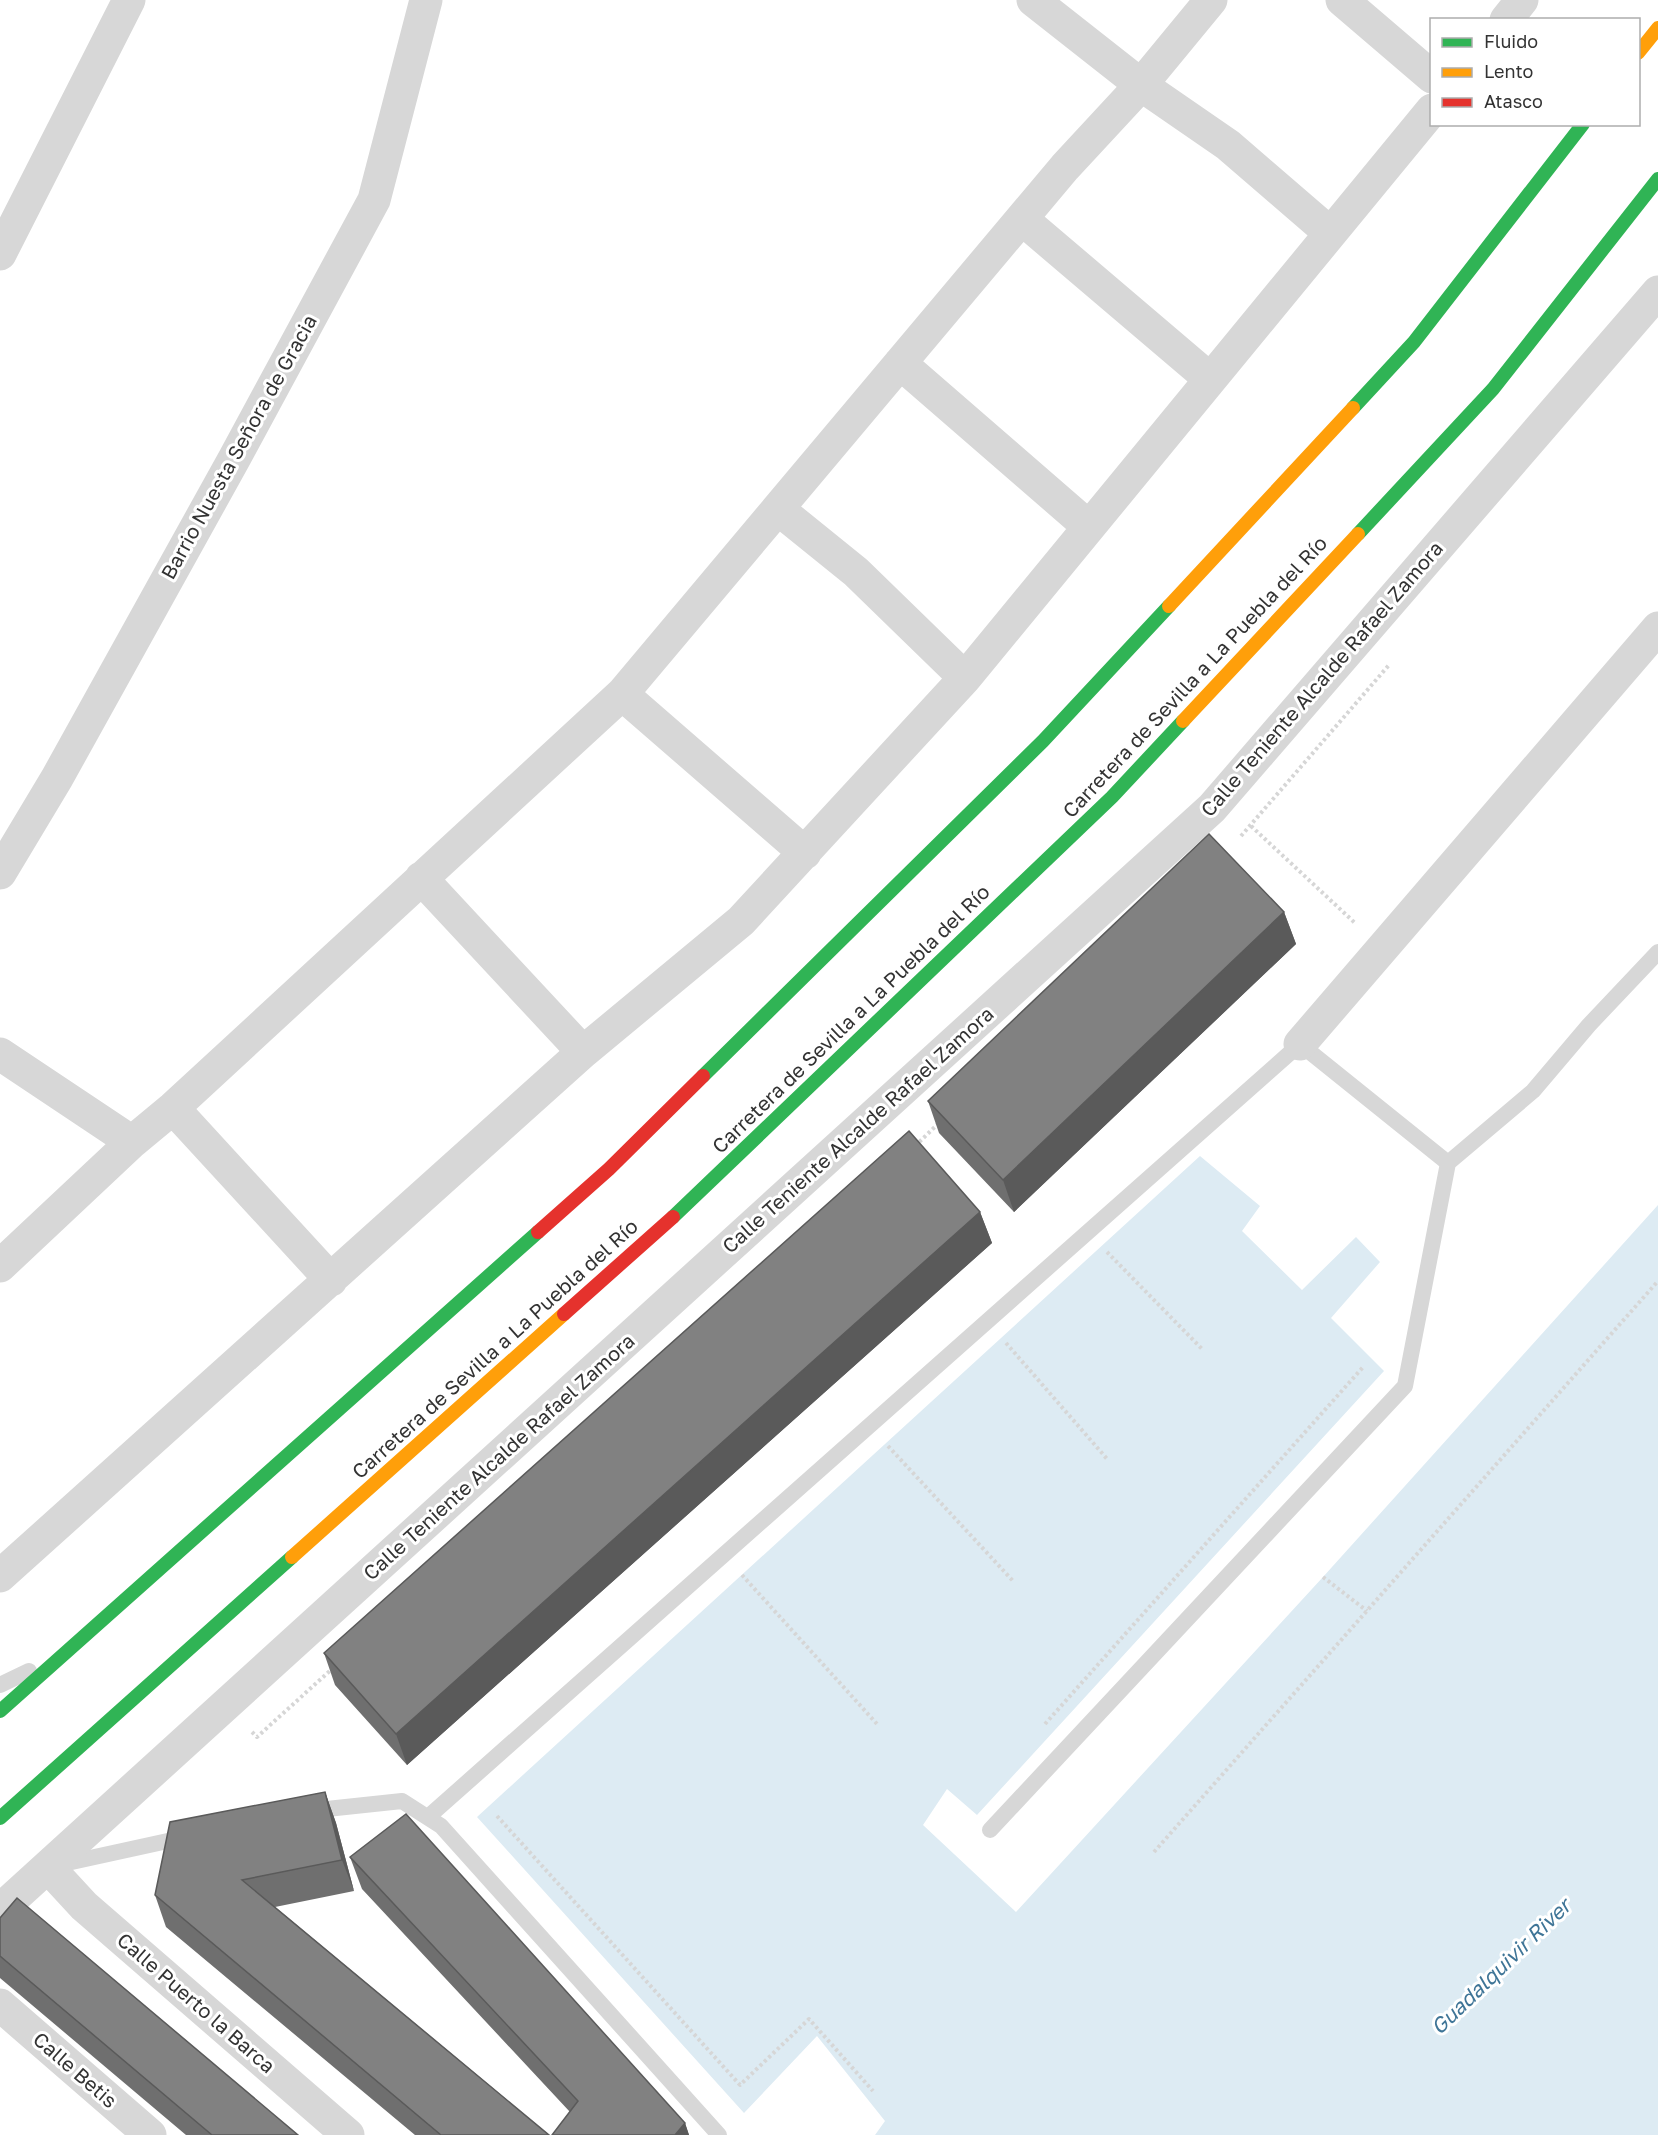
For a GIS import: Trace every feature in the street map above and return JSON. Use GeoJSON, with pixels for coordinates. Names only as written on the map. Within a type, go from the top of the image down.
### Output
{"type":"FeatureCollection","features":[{"type":"Feature","properties":{"kind":"main road"},"geometry":{"type":"LineString","coordinates":[[1640,50],[1658,28]]}},
{"type":"Feature","properties":{"kind":"main road"},"geometry":{"type":"LineString","coordinates":[[0,1711],[609,1168],[1043,741],[1413,342],[1580,126]]}},
{"type":"Feature","properties":{"kind":"main road","name":"Carretera de Sevilla a La Puebla del Río"},"geometry":{"type":"LineString","coordinates":[[0,1818],[676,1215],[1112,797],[1493,389],[1658,179]]}},
{"type":"Feature","properties":{"kind":"street"},"geometry":{"type":"LineString","coordinates":[[0,254],[10,209],[129,0]]}},
{"type":"Feature","properties":{"kind":"street","name":"Barrio Nuesta Señora de Gracia"},"geometry":{"type":"LineString","coordinates":[[0,873],[63,768],[374,200],[426,0]]}},
{"type":"Feature","properties":{"kind":"street"},"geometry":{"type":"LineString","coordinates":[[1033,0],[1142,85],[1228,145],[1330,233]]}},
{"type":"Feature","properties":{"kind":"street"},"geometry":{"type":"LineString","coordinates":[[0,1266],[132,1142],[173,1108],[622,694],[1065,167],[1142,85],[1210,0]]}},
{"type":"Feature","properties":{"kind":"street"},"geometry":{"type":"LineString","coordinates":[[1342,0],[1430,76]]}},
{"type":"Feature","properties":{"kind":"street"},"geometry":{"type":"LineString","coordinates":[[1508,18],[1522,0]]}},
{"type":"Feature","properties":{"kind":"street"},"geometry":{"type":"LineString","coordinates":[[6,1559],[331,1280],[583,1052],[741,921],[965,678],[1430,111]]}},
{"type":"Feature","properties":{"kind":"street"},"geometry":{"type":"LineString","coordinates":[[1022,219],[1210,379]]}},
{"type":"Feature","properties":{"kind":"street","name":"Calle Teniente Alcalde Rafael Zamora"},"geometry":{"type":"LineString","coordinates":[[0,1910],[1221,799],[1658,292]]}},
{"type":"Feature","properties":{"kind":"street"},"geometry":{"type":"LineString","coordinates":[[900,363],[1089,527]]}},
{"type":"Feature","properties":{"kind":"street"},"geometry":{"type":"LineString","coordinates":[[778,509],[856,572],[965,678]]}},
{"type":"Feature","properties":{"kind":"street"},"geometry":{"type":"LineString","coordinates":[[1300,1044],[1658,628]]}},
{"type":"Feature","properties":{"kind":"street"},"geometry":{"type":"LineString","coordinates":[[622,694],[805,853]]}},
{"type":"Feature","properties":{"kind":"street"},"geometry":{"type":"LineString","coordinates":[[421,878],[583,1052]]}},
{"type":"Feature","properties":{"kind":"street"},"geometry":{"type":"LineString","coordinates":[[0,1054],[132,1142]]}},
{"type":"Feature","properties":{"kind":"street"},"geometry":{"type":"LineString","coordinates":[[173,1108],[331,1280]]}},
{"type":"Feature","properties":{"kind":"street","name":"Calle Puerto la Barca"},"geometry":{"type":"LineString","coordinates":[[48,1867],[84,1906],[348,2135]]}},
{"type":"Feature","properties":{"kind":"street","name":"Calle Betis"},"geometry":{"type":"LineString","coordinates":[[0,2005],[150,2135]]}},
{"type":"Feature","properties":{"kind":"lane"},"geometry":{"type":"LineString","coordinates":[[990,1830],[1405,1386],[1448,1163],[1533,1090],[1588,1025],[1658,952]]}},
{"type":"Feature","properties":{"kind":"lane"},"geometry":{"type":"LineString","coordinates":[[428,1817],[1300,1044],[1448,1163]]}},
{"type":"Feature","properties":{"kind":"lane"},"geometry":{"type":"LineString","coordinates":[[0,1685],[64,1653]]}},
{"type":"Feature","properties":{"kind":"lane"},"geometry":{"type":"LineString","coordinates":[[288,1815],[311,1810],[402,1801],[441,1826],[719,2135]]}},
{"type":"Feature","properties":{"kind":"lane"},"geometry":{"type":"LineString","coordinates":[[48,1867],[196,1835]]}},
{"type":"Feature","properties":{"kind":"path"},"geometry":{"type":"LineString","coordinates":[[1221,799],[1382,948]]}},
{"type":"Feature","properties":{"kind":"path"},"geometry":{"type":"LineString","coordinates":[[1102,1246],[1203,1350]]}},
{"type":"Feature","properties":{"kind":"path"},"geometry":{"type":"LineString","coordinates":[[1154,1852],[1658,1281]]}},
{"type":"Feature","properties":{"kind":"path"},"geometry":{"type":"LineString","coordinates":[[1001,1338],[1108,1460]]}},
{"type":"Feature","properties":{"kind":"path"},"geometry":{"type":"LineString","coordinates":[[1041,1728],[1364,1366]]}},
{"type":"Feature","properties":{"kind":"path"},"geometry":{"type":"LineString","coordinates":[[885,1444],[1014,1582]]}},
{"type":"Feature","properties":{"kind":"path"},"geometry":{"type":"LineString","coordinates":[[742,1575],[877,1724]]}},
{"type":"Feature","properties":{"kind":"path"},"geometry":{"type":"LineString","coordinates":[[1323,1577],[1367,1611]]}},
{"type":"Feature","properties":{"kind":"path"},"geometry":{"type":"LineString","coordinates":[[497,1816],[740,2085],[809,2019],[873,2091]]}},
{"type":"Feature","properties":{"kind":"water","name":"Guadalquivir River"},"geometry":{"type":"Polygon","coordinates":[[[1200,1156],[1260,1206],[1242,1231],[1302,1290],[1356,1237],[1380,1262],[1331,1318],[1384,1371],[977,1815],[947,1789],[923,1825],[1016,1912],[1323,1577],[1658,1205],[1658,2135],[875,2135],[885,2121],[817,2036],[744,2113],[477,1817],[1200,1156]]]}},
{"type":"Feature","properties":{"kind":"building"},"geometry":{"type":"Polygon","coordinates":[[[1209,834],[1284,912],[1003,1180],[928,1101],[1209,834]]]}},
{"type":"Feature","properties":{"kind":"building"},"geometry":{"type":"Polygon","coordinates":[[[909,1131],[980,1212],[396,1734],[324,1653],[909,1131]]]}},
{"type":"Feature","properties":{"kind":"building"},"geometry":{"type":"Polygon","coordinates":[[[325,1792],[342,1860],[242,1880],[549,2135],[441,2135],[155,1895],[170,1822],[325,1792]]]}},
{"type":"Feature","properties":{"kind":"building"},"geometry":{"type":"Polygon","coordinates":[[[406,1814],[685,2123],[675,2135],[552,2135],[578,2101],[350,1857],[406,1814]]]}},
{"type":"Feature","properties":{"kind":"building"},"geometry":{"type":"Polygon","coordinates":[[[17,1898],[298,2135],[212,2135],[0,1956],[0,1918],[17,1898]]]}},
{"type":"Feature","properties":{"kind":"traffic: fast"},"geometry":{"type":"LineString","coordinates":[[1353,408],[1414,342],[1581,126]]}},
{"type":"Feature","properties":{"kind":"traffic: fast"},"geometry":{"type":"LineString","coordinates":[[1358,534],[1493,389],[1658,179]]}},
{"type":"Feature","properties":{"kind":"traffic: fast"},"geometry":{"type":"LineString","coordinates":[[703,1076],[1043,741],[1169,606]]}},
{"type":"Feature","properties":{"kind":"traffic: fast"},"geometry":{"type":"LineString","coordinates":[[673,1217],[1112,797],[1183,721]]}},
{"type":"Feature","properties":{"kind":"traffic: fast"},"geometry":{"type":"LineString","coordinates":[[0,1711],[538,1232]]}},
{"type":"Feature","properties":{"kind":"traffic: fast"},"geometry":{"type":"LineString","coordinates":[[0,1818],[292,1557]]}},
{"type":"Feature","properties":{"kind":"traffic: slow"},"geometry":{"type":"LineString","coordinates":[[1640,50],[1658,28]]}},
{"type":"Feature","properties":{"kind":"traffic: slow"},"geometry":{"type":"LineString","coordinates":[[1169,606],[1353,408]]}},
{"type":"Feature","properties":{"kind":"traffic: slow"},"geometry":{"type":"LineString","coordinates":[[1183,721],[1358,534]]}},
{"type":"Feature","properties":{"kind":"traffic: slow"},"geometry":{"type":"LineString","coordinates":[[292,1557],[564,1314]]}},
{"type":"Feature","properties":{"kind":"traffic: jam"},"geometry":{"type":"LineString","coordinates":[[538,1232],[609,1169],[703,1076]]}},
{"type":"Feature","properties":{"kind":"traffic: jam"},"geometry":{"type":"LineString","coordinates":[[564,1314],[673,1217]]}}]}
